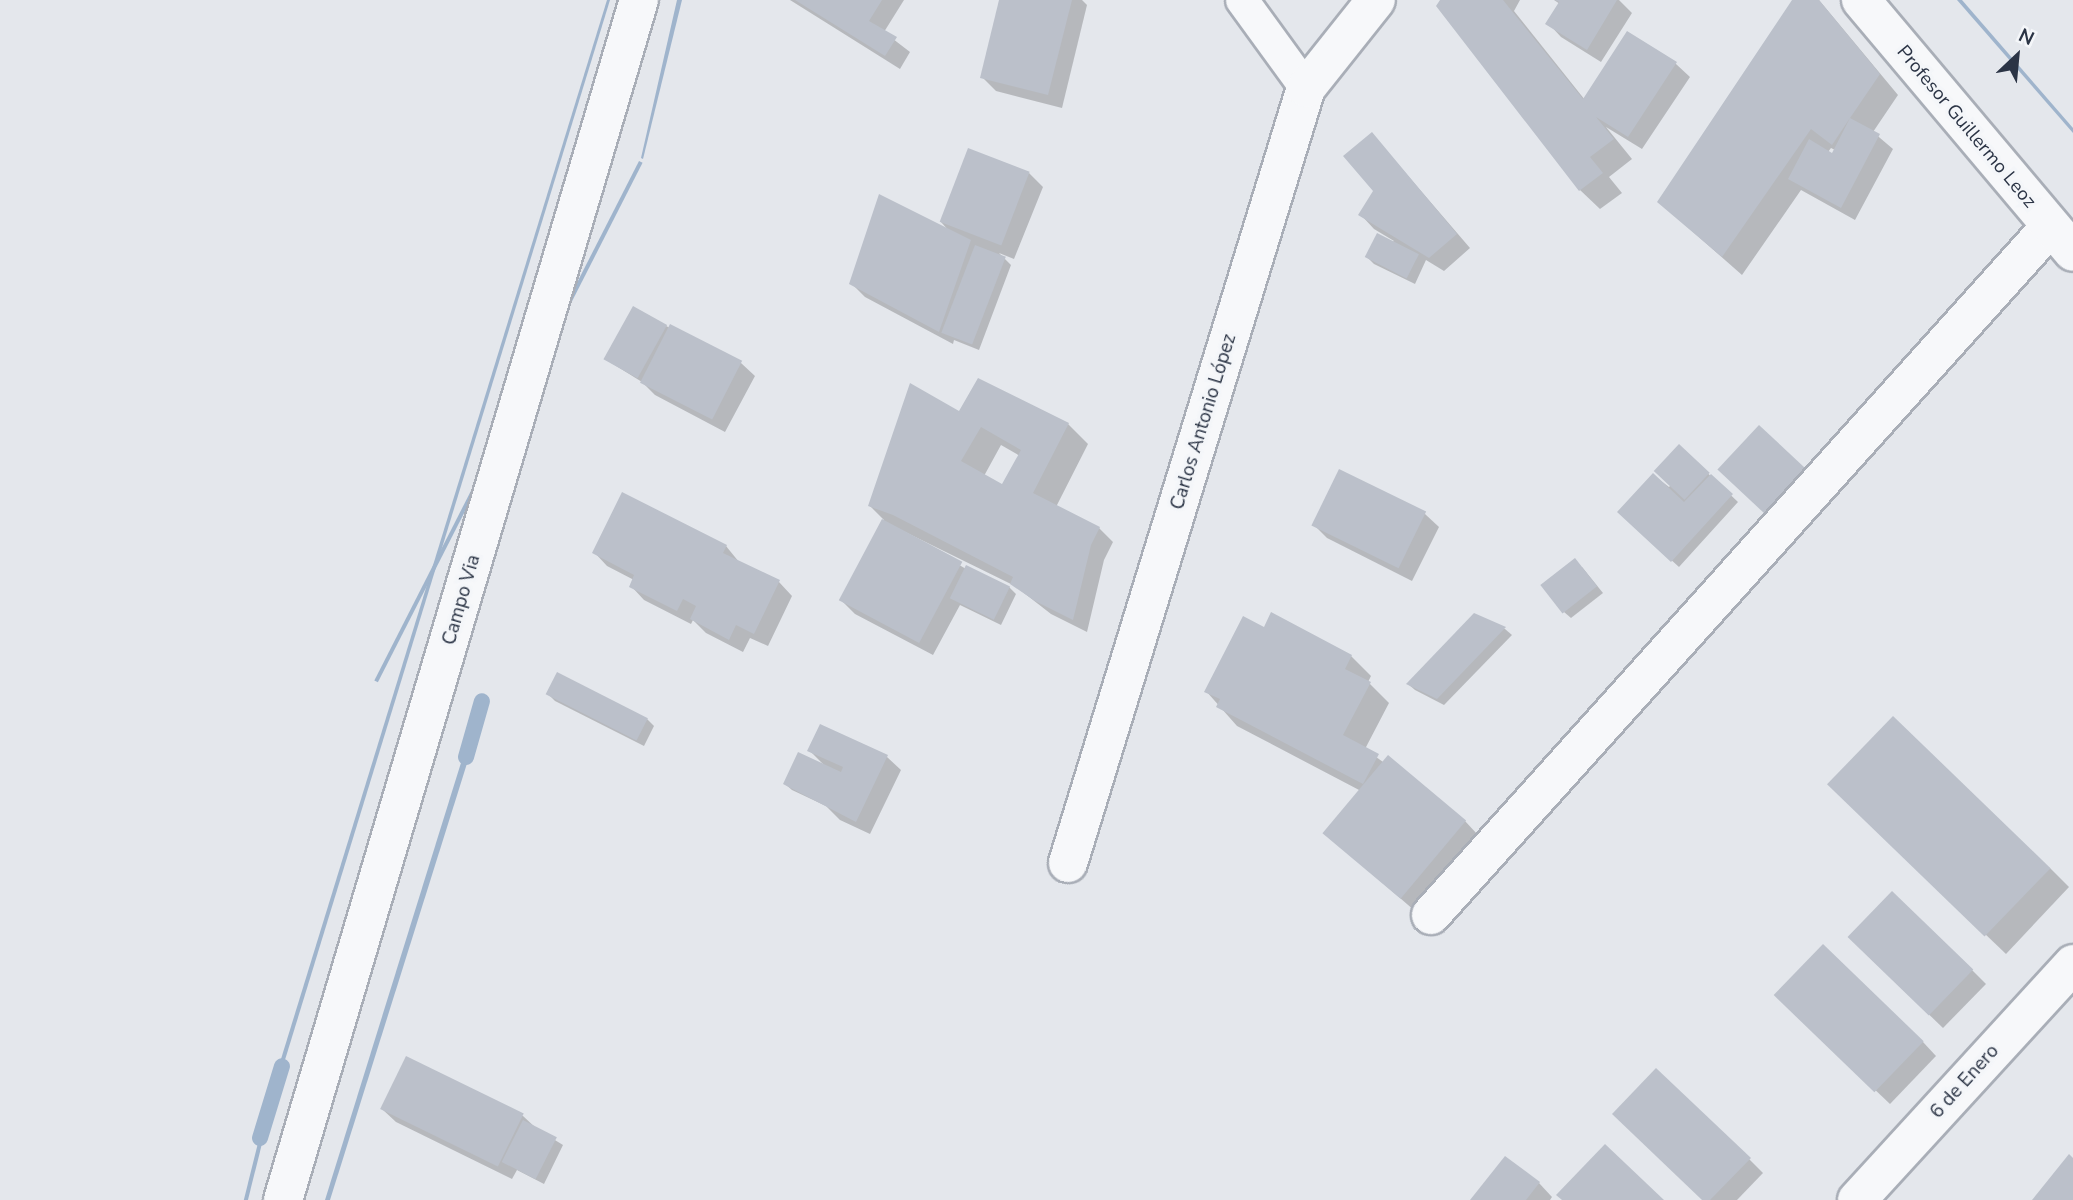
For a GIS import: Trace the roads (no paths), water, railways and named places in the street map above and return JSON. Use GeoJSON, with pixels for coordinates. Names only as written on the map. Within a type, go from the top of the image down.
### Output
{"type":"FeatureCollection","features":[{"type":"Feature","properties":{"kind":"street","name":"Campo Via"},"geometry":{"type":"LineString","coordinates":[[284,1200],[639,0]]}},
{"type":"Feature","properties":{"kind":"street","name":"Carlos Antonio López"},"geometry":{"type":"LineString","coordinates":[[1068,863],[1306,88],[1377,0]]}},
{"type":"Feature","properties":{"kind":"street","name":"Profesor Guillermo Leoz"},"geometry":{"type":"LineString","coordinates":[[1861,0],[2061,240]]}},
{"type":"Feature","properties":{"kind":"street"},"geometry":{"type":"LineString","coordinates":[[1431,915],[2061,240]]}},
{"type":"Feature","properties":{"kind":"street","name":"6 de Enero"},"geometry":{"type":"LineString","coordinates":[[1857,1200],[2073,964]]}},
{"type":"Feature","properties":{"kind":"lane"},"geometry":{"type":"LineString","coordinates":[[1242,0],[1306,88]]}},
{"type":"Feature","properties":{"kind":"water"},"geometry":{"type":"Polygon","coordinates":[[[607,0],[610,0],[277,1086],[273,1085],[607,0]]]}},
{"type":"Feature","properties":{"kind":"water"},"geometry":{"type":"Polygon","coordinates":[[[677,0],[682,0],[643,159],[641,158],[677,0]]]}},
{"type":"Feature","properties":{"kind":"water"},"geometry":{"type":"Polygon","coordinates":[[[1957,0],[1962,0],[2073,128],[2073,133],[1957,0]]]}},
{"type":"Feature","properties":{"kind":"water"},"geometry":{"type":"Polygon","coordinates":[[[639,161],[643,163],[378,682],[374,680],[639,161]]]}},
{"type":"Feature","properties":{"kind":"water"},"geometry":{"type":"Polygon","coordinates":[[[469,737],[475,738],[330,1200],[325,1200],[469,737]]]}},
{"type":"Feature","properties":{"kind":"water"},"geometry":{"type":"Polygon","coordinates":[[[264,1119],[268,1120],[248,1200],[244,1200],[264,1119]]]}},
{"type":"Feature","properties":{"kind":"waterway"},"geometry":{"type":"LineString","coordinates":[[466,757],[482,701]]}},
{"type":"Feature","properties":{"kind":"waterway"},"geometry":{"type":"LineString","coordinates":[[260,1138],[282,1066]]}}]}
